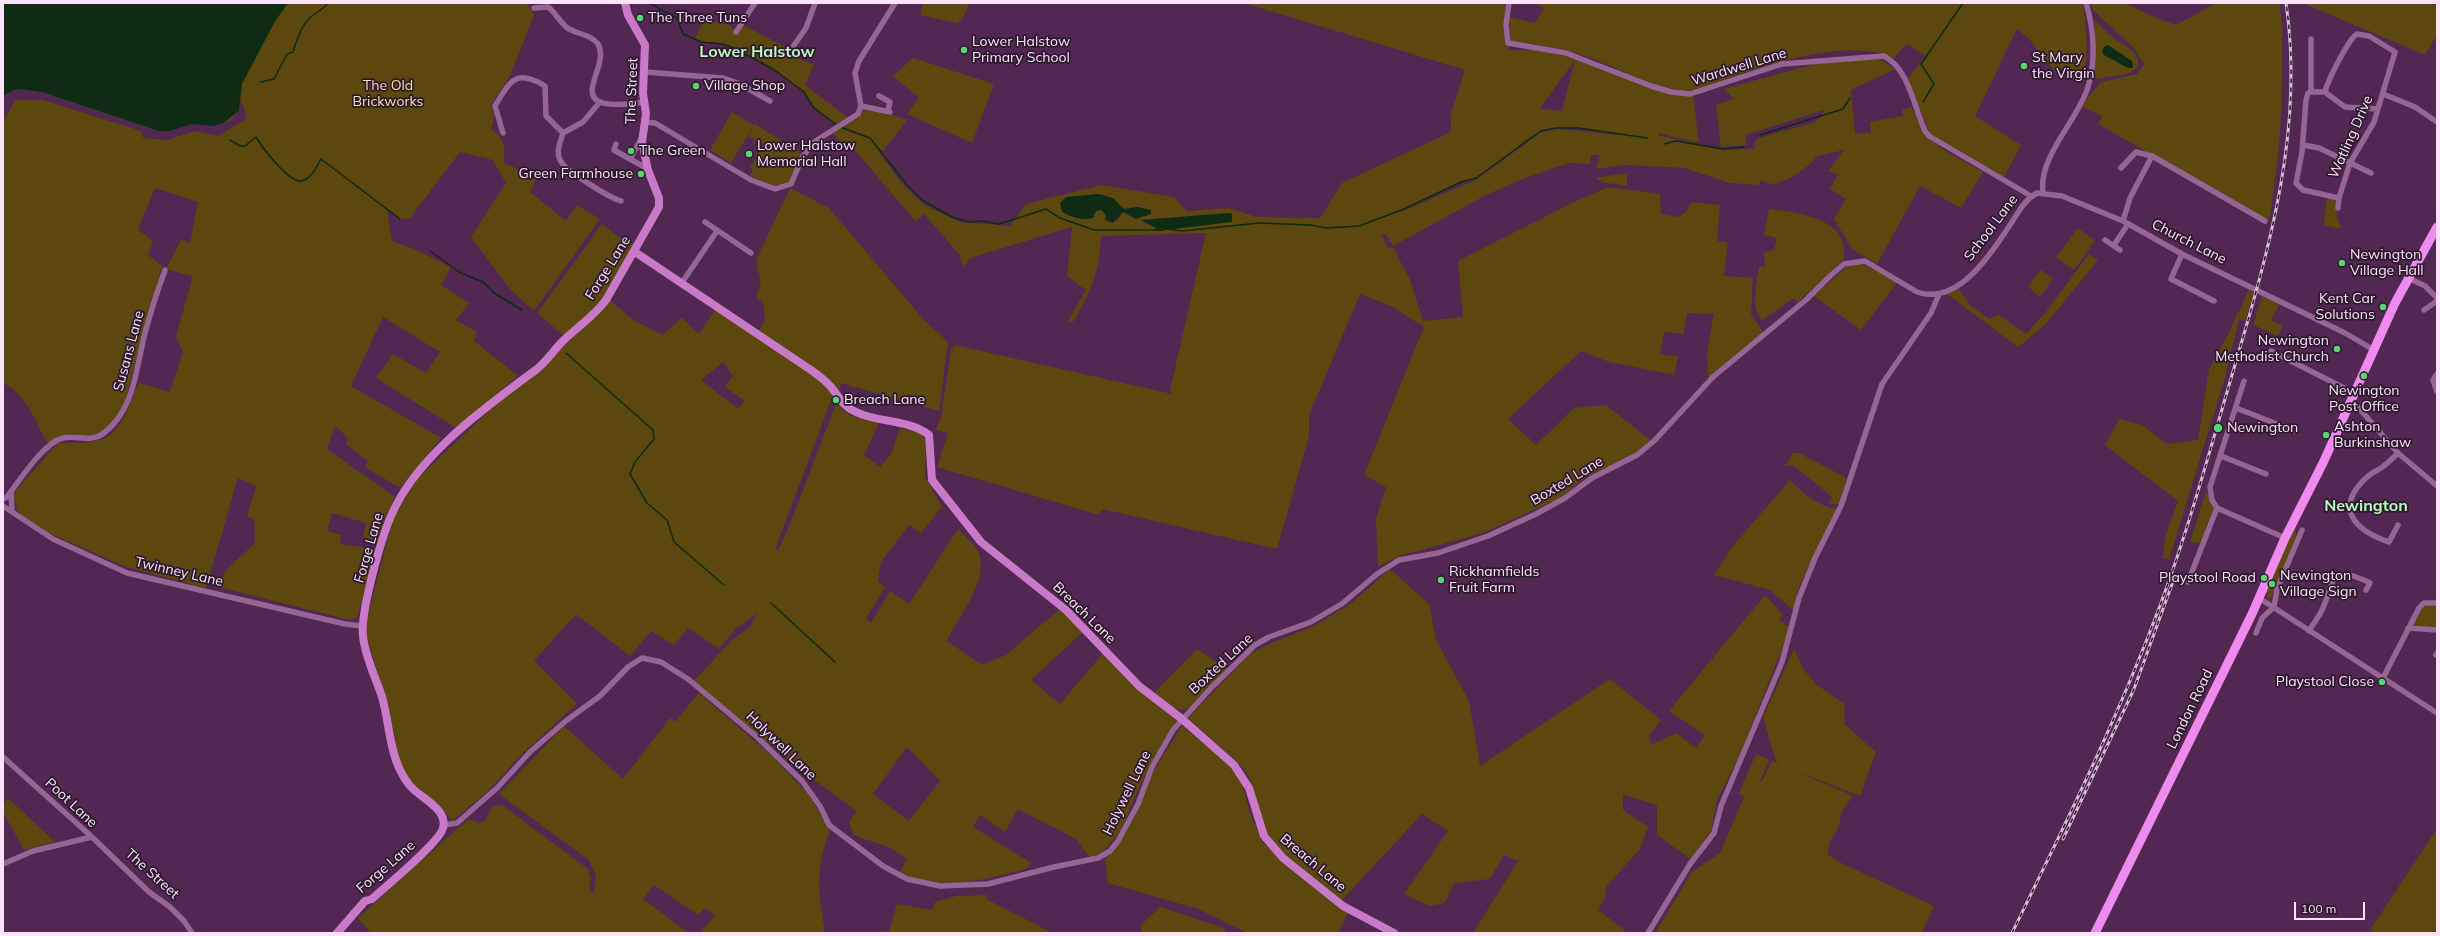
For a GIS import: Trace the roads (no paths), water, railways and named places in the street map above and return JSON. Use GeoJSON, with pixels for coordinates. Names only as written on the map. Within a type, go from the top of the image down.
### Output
{"type":"FeatureCollection","features":[{"type":"Feature","properties":{"kind":"main road","name":"London Road"},"geometry":{"type":"LineString","coordinates":[[2095,933],[2259,598],[2305,495],[2324,460],[2352,396],[2408,278],[2437,227]]}},
{"type":"Feature","properties":{"kind":"street","name":"The Street"},"geometry":{"type":"LineString","coordinates":[[625,3],[628,15],[645,45],[645,122],[642,136]]}},
{"type":"Feature","properties":{"kind":"street"},"geometry":{"type":"LineString","coordinates":[[736,32],[755,3]]}},
{"type":"Feature","properties":{"kind":"street"},"geometry":{"type":"LineString","coordinates":[[790,51],[806,28],[815,3]]}},
{"type":"Feature","properties":{"kind":"street"},"geometry":{"type":"LineString","coordinates":[[645,122],[655,123],[751,180],[775,189],[791,184],[803,156],[814,142],[858,114],[861,106],[855,73],[859,61],[895,3]]}},
{"type":"Feature","properties":{"kind":"street","name":"Wardwell Lane"},"geometry":{"type":"LineString","coordinates":[[1509,3],[1506,25],[1508,43],[1566,53],[1670,92],[1690,94],[1782,64],[1884,56],[1894,61],[1915,101],[1923,127],[1929,136],[2031,196]]}},
{"type":"Feature","properties":{"kind":"street"},"geometry":{"type":"LineString","coordinates":[[2043,192],[2043,175],[2088,88],[2092,36],[2086,3]]}},
{"type":"Feature","properties":{"kind":"street"},"geometry":{"type":"LineString","coordinates":[[534,8],[548,7],[568,29],[593,39],[599,45],[600,59],[592,84],[594,95],[600,102],[612,105],[644,102]]}},
{"type":"Feature","properties":{"kind":"street","name":"Watling Drive"},"geometry":{"type":"LineString","coordinates":[[2325,92],[2330,77],[2351,39],[2356,34],[2362,34],[2390,47],[2395,52],[2383,94],[2370,130],[2350,163],[2341,190],[2338,208]]}},
{"type":"Feature","properties":{"kind":"street"},"geometry":{"type":"LineString","coordinates":[[2311,39],[2311,92]]}},
{"type":"Feature","properties":{"kind":"street"},"geometry":{"type":"LineString","coordinates":[[645,72],[723,78],[738,83],[770,101]]}},
{"type":"Feature","properties":{"kind":"street"},"geometry":{"type":"LineString","coordinates":[[503,133],[495,106],[515,78],[522,76],[534,79],[545,86],[546,116],[562,133]]}},
{"type":"Feature","properties":{"kind":"street"},"geometry":{"type":"LineString","coordinates":[[2339,198],[2326,196],[2299,188],[2296,182],[2303,145],[2306,100],[2308,93],[2325,92],[2345,107],[2378,109]]}},
{"type":"Feature","properties":{"kind":"street"},"geometry":{"type":"LineString","coordinates":[[2383,94],[2415,107],[2437,122]]}},
{"type":"Feature","properties":{"kind":"street"},"geometry":{"type":"LineString","coordinates":[[861,106],[889,112],[890,102],[879,96]]}},
{"type":"Feature","properties":{"kind":"street"},"geometry":{"type":"LineString","coordinates":[[600,102],[583,122],[562,133],[558,151],[560,162],[602,194],[621,201]]}},
{"type":"Feature","properties":{"kind":"street"},"geometry":{"type":"LineString","coordinates":[[630,158],[642,136]]}},
{"type":"Feature","properties":{"kind":"street","name":"Forge Lane"},"geometry":{"type":"LineString","coordinates":[[337,933],[366,901],[372,899],[428,847],[440,834],[444,825],[438,811],[406,780],[396,760],[382,698],[363,638],[362,626],[386,529],[396,506],[412,479],[462,429],[516,383],[539,368],[564,340],[599,310],[635,252],[660,205],[659,196],[648,170],[642,136]]}},
{"type":"Feature","properties":{"kind":"street"},"geometry":{"type":"LineString","coordinates":[[616,144],[614,150],[630,158],[648,170]]}},
{"type":"Feature","properties":{"kind":"street"},"geometry":{"type":"LineString","coordinates":[[2303,145],[2318,148],[2371,173]]}},
{"type":"Feature","properties":{"kind":"street"},"geometry":{"type":"LineString","coordinates":[[2121,168],[2136,152],[2152,156],[2217,196],[2258,219],[2266,221]]}},
{"type":"Feature","properties":{"kind":"street"},"geometry":{"type":"LineString","coordinates":[[2114,245],[2126,222],[2130,198],[2152,156]]}},
{"type":"Feature","properties":{"kind":"street","name":"School Lane"},"geometry":{"type":"LineString","coordinates":[[1939,294],[1960,284],[1974,272],[1992,251],[2025,202],[2031,196],[2043,192]]}},
{"type":"Feature","properties":{"kind":"street","name":"Church Lane"},"geometry":{"type":"LineString","coordinates":[[2043,192],[2062,196],[2126,222],[2182,254],[2345,333],[2374,350]]}},
{"type":"Feature","properties":{"kind":"street"},"geometry":{"type":"LineString","coordinates":[[705,222],[751,252]]}},
{"type":"Feature","properties":{"kind":"street"},"geometry":{"type":"LineString","coordinates":[[681,284],[717,231]]}},
{"type":"Feature","properties":{"kind":"street"},"geometry":{"type":"LineString","coordinates":[[2105,240],[2120,250]]}},
{"type":"Feature","properties":{"kind":"street","name":"Breach Lane"},"geometry":{"type":"LineString","coordinates":[[635,252],[811,370],[830,385],[841,402],[849,409],[858,414],[903,424],[929,435],[931,444],[931,475],[936,488],[981,542],[1066,610],[1139,686],[1182,719],[1234,765],[1243,776],[1249,788],[1259,826],[1271,846],[1343,906],[1394,933]]}},
{"type":"Feature","properties":{"kind":"street"},"geometry":{"type":"LineString","coordinates":[[2182,254],[2171,279],[2214,301]]}},
{"type":"Feature","properties":{"kind":"street","name":"Boxted Lane"},"geometry":{"type":"LineString","coordinates":[[1182,719],[1255,645],[1269,637],[1311,622],[1343,603],[1389,565],[1399,560],[1459,547],[1488,536],[1536,514],[1565,498],[1592,478],[1637,455],[1654,441],[1713,376],[1807,299],[1844,264],[1866,261],[1917,292],[1925,295],[1939,294]]}},
{"type":"Feature","properties":{"kind":"street","name":"Susans Lane"},"geometry":{"type":"LineString","coordinates":[[3,499],[47,448],[57,440],[71,437],[87,439],[98,437],[113,426],[120,416],[135,381],[144,338],[164,270]]}},
{"type":"Feature","properties":{"kind":"street"},"geometry":{"type":"LineString","coordinates":[[2408,278],[2425,286],[2437,298]]}},
{"type":"Feature","properties":{"kind":"street"},"geometry":{"type":"LineString","coordinates":[[1648,933],[1690,864],[1714,833],[1721,806],[1782,662],[1799,598],[1815,558],[1841,506],[1882,384],[1931,313],[1939,294]]}},
{"type":"Feature","properties":{"kind":"street"},"geometry":{"type":"LineString","coordinates":[[2423,310],[2437,301]]}},
{"type":"Feature","properties":{"kind":"street"},"geometry":{"type":"LineString","coordinates":[[2271,351],[2352,396],[2369,419],[2398,453],[2437,486]]}},
{"type":"Feature","properties":{"kind":"street"},"geometry":{"type":"LineString","coordinates":[[2437,374],[2433,380],[2437,392]]}},
{"type":"Feature","properties":{"kind":"street"},"geometry":{"type":"LineString","coordinates":[[2244,380],[2210,487],[2212,500],[2217,508],[2285,538]]}},
{"type":"Feature","properties":{"kind":"street"},"geometry":{"type":"LineString","coordinates":[[2236,408],[2295,431]]}},
{"type":"Feature","properties":{"kind":"street"},"geometry":{"type":"LineString","coordinates":[[2398,453],[2365,478],[2354,491],[2350,506],[2351,514],[2357,525],[2383,540],[2389,542],[2398,525]]}},
{"type":"Feature","properties":{"kind":"street"},"geometry":{"type":"LineString","coordinates":[[2221,456],[2266,474]]}},
{"type":"Feature","properties":{"kind":"street"},"geometry":{"type":"LineString","coordinates":[[10,492],[12,511]]}},
{"type":"Feature","properties":{"kind":"street","name":"Twinney Lane"},"geometry":{"type":"LineString","coordinates":[[3,506],[53,539],[127,572],[345,624],[362,626]]}},
{"type":"Feature","properties":{"kind":"street"},"geometry":{"type":"LineString","coordinates":[[2188,582],[2217,508]]}},
{"type":"Feature","properties":{"kind":"street"},"geometry":{"type":"LineString","coordinates":[[2256,633],[2262,618],[2274,607],[2277,589],[2302,530]]}},
{"type":"Feature","properties":{"kind":"street"},"geometry":{"type":"LineString","coordinates":[[2309,630],[2321,612],[2332,580],[2345,574],[2355,576],[2370,583],[2366,590]]}},
{"type":"Feature","properties":{"kind":"street"},"geometry":{"type":"LineString","coordinates":[[2259,598],[2437,714]]}},
{"type":"Feature","properties":{"kind":"street"},"geometry":{"type":"LineString","coordinates":[[2383,678],[2419,608],[2424,603],[2437,603]]}},
{"type":"Feature","properties":{"kind":"street"},"geometry":{"type":"LineString","coordinates":[[2408,628],[2437,630]]}},
{"type":"Feature","properties":{"kind":"street","name":"Holywell Lane"},"geometry":{"type":"LineString","coordinates":[[444,825],[457,823],[497,788],[531,751],[567,720],[600,696],[628,666],[642,658],[661,662],[688,679],[757,737],[802,781],[820,806],[829,826],[902,876],[931,885],[988,884],[1104,856],[1118,841],[1138,804],[1152,767],[1182,719]]}},
{"type":"Feature","properties":{"kind":"street","name":"Poot Lane"},"geometry":{"type":"LineString","coordinates":[[3,757],[92,837]]}},
{"type":"Feature","properties":{"kind":"street","name":"The Street"},"geometry":{"type":"LineString","coordinates":[[92,837],[149,892],[170,907],[184,921],[192,933]]}},
{"type":"Feature","properties":{"kind":"street","name":"Poot Lane"},"geometry":{"type":"LineString","coordinates":[[3,864],[33,851],[92,837]]}},
{"type":"Feature","properties":{"kind":"waterway"},"geometry":{"type":"LineString","coordinates":[[261,82],[274,79],[287,54],[293,52],[300,32],[306,22],[328,3]]}},
{"type":"Feature","properties":{"kind":"waterway"},"geometry":{"type":"LineString","coordinates":[[649,3],[677,18],[683,34],[701,42],[723,44],[736,49],[773,69],[803,91],[814,108],[837,125]]}},
{"type":"Feature","properties":{"kind":"waterway"},"geometry":{"type":"LineString","coordinates":[[1923,102],[1934,84],[1921,64],[1963,3]]}},
{"type":"Feature","properties":{"kind":"waterway"},"geometry":{"type":"LineString","coordinates":[[1760,135],[1843,109],[1850,98]]}},
{"type":"Feature","properties":{"kind":"waterway"},"geometry":{"type":"LineString","coordinates":[[840,127],[870,138],[907,185],[922,200],[952,217],[969,222],[983,221],[999,224],[1046,209],[1060,218],[1094,230],[1164,230]]}},
{"type":"Feature","properties":{"kind":"waterway"},"geometry":{"type":"LineString","coordinates":[[1168,229],[1182,231],[1259,223],[1310,225],[1327,228],[1359,226],[1404,209],[1461,182],[1476,178],[1541,131],[1556,128],[1578,128],[1647,138]]}},
{"type":"Feature","properties":{"kind":"waterway"},"geometry":{"type":"LineString","coordinates":[[230,140],[240,146],[245,146],[256,137],[269,156],[289,176],[296,180],[301,181],[308,178],[316,169],[321,159],[400,219]]}},
{"type":"Feature","properties":{"kind":"waterway"},"geometry":{"type":"LineString","coordinates":[[1664,144],[1676,141],[1723,149],[1744,147]]}},
{"type":"Feature","properties":{"kind":"waterway"},"geometry":{"type":"LineString","coordinates":[[430,251],[459,272],[483,282],[494,293],[522,310]]}},
{"type":"Feature","properties":{"kind":"waterway"},"geometry":{"type":"LineString","coordinates":[[566,353],[653,430],[654,439],[635,462],[630,474],[647,503],[667,520],[674,542],[724,585]]}},
{"type":"Feature","properties":{"kind":"waterway"},"geometry":{"type":"LineString","coordinates":[[771,603],[835,662]]}},
{"type":"Feature","properties":{"kind":"railway"},"geometry":{"type":"LineString","coordinates":[[2012,933],[2085,782],[2136,668],[2185,535],[2204,471],[2258,283],[2280,191],[2287,145],[2291,98],[2291,51],[2286,3]]}},
{"type":"Feature","properties":{"kind":"railway"},"geometry":{"type":"LineString","coordinates":[[2063,839],[2134,689],[2175,576]]}},
{"type":"Feature","properties":{"kind":"place","name":"The Three Tuns"},"geometry":{"type":"Point","coordinates":[640,18]}},
{"type":"Feature","properties":{"kind":"place","name":"Lower Halstow Primary School"},"geometry":{"type":"Point","coordinates":[964,50]}},
{"type":"Feature","properties":{"kind":"place","name":"St Mary the Virgin"},"geometry":{"type":"Point","coordinates":[2024,66]}},
{"type":"Feature","properties":{"kind":"place","name":"Village Shop"},"geometry":{"type":"Point","coordinates":[696,86]}},
{"type":"Feature","properties":{"kind":"place","name":"The Green"},"geometry":{"type":"Point","coordinates":[631,151]}},
{"type":"Feature","properties":{"kind":"place","name":"Lower Halstow Memorial Hall"},"geometry":{"type":"Point","coordinates":[749,154]}},
{"type":"Feature","properties":{"kind":"place","name":"Green Farmhouse"},"geometry":{"type":"Point","coordinates":[641,174]}},
{"type":"Feature","properties":{"kind":"place","name":"Newington Village Hall"},"geometry":{"type":"Point","coordinates":[2342,263]}},
{"type":"Feature","properties":{"kind":"place","name":"Kent Car Solutions"},"geometry":{"type":"Point","coordinates":[2383,307]}},
{"type":"Feature","properties":{"kind":"place","name":"Newington Methodist Church"},"geometry":{"type":"Point","coordinates":[2337,349]}},
{"type":"Feature","properties":{"kind":"place","name":"Newington Post Office"},"geometry":{"type":"Point","coordinates":[2364,376]}},
{"type":"Feature","properties":{"kind":"place","name":"Breach Lane"},"geometry":{"type":"Point","coordinates":[836,400]}},
{"type":"Feature","properties":{"kind":"place","name":"Newington"},"geometry":{"type":"Point","coordinates":[2218,428]}},
{"type":"Feature","properties":{"kind":"place","name":"Ashton Burkinshaw"},"geometry":{"type":"Point","coordinates":[2326,435]}},
{"type":"Feature","properties":{"kind":"place","name":"Playstool Road"},"geometry":{"type":"Point","coordinates":[2264,578]}},
{"type":"Feature","properties":{"kind":"place","name":"Rickhamfields Fruit Farm"},"geometry":{"type":"Point","coordinates":[1441,580]}},
{"type":"Feature","properties":{"kind":"place","name":"Newington Village Sign"},"geometry":{"type":"Point","coordinates":[2272,584]}},
{"type":"Feature","properties":{"kind":"place","name":"Playstool Close"},"geometry":{"type":"Point","coordinates":[2382,682]}},
{"type":"Feature","properties":{"kind":"district","name":"Lower Halstow"},"geometry":{"type":"Point","coordinates":[757,52]}},
{"type":"Feature","properties":{"kind":"district","name":"Newington"},"geometry":{"type":"Point","coordinates":[2366,506]}},
{"type":"Feature","properties":{"kind":"park label","name":"The Old Brickworks"},"geometry":{"type":"Point","coordinates":[388,94]}}]}
